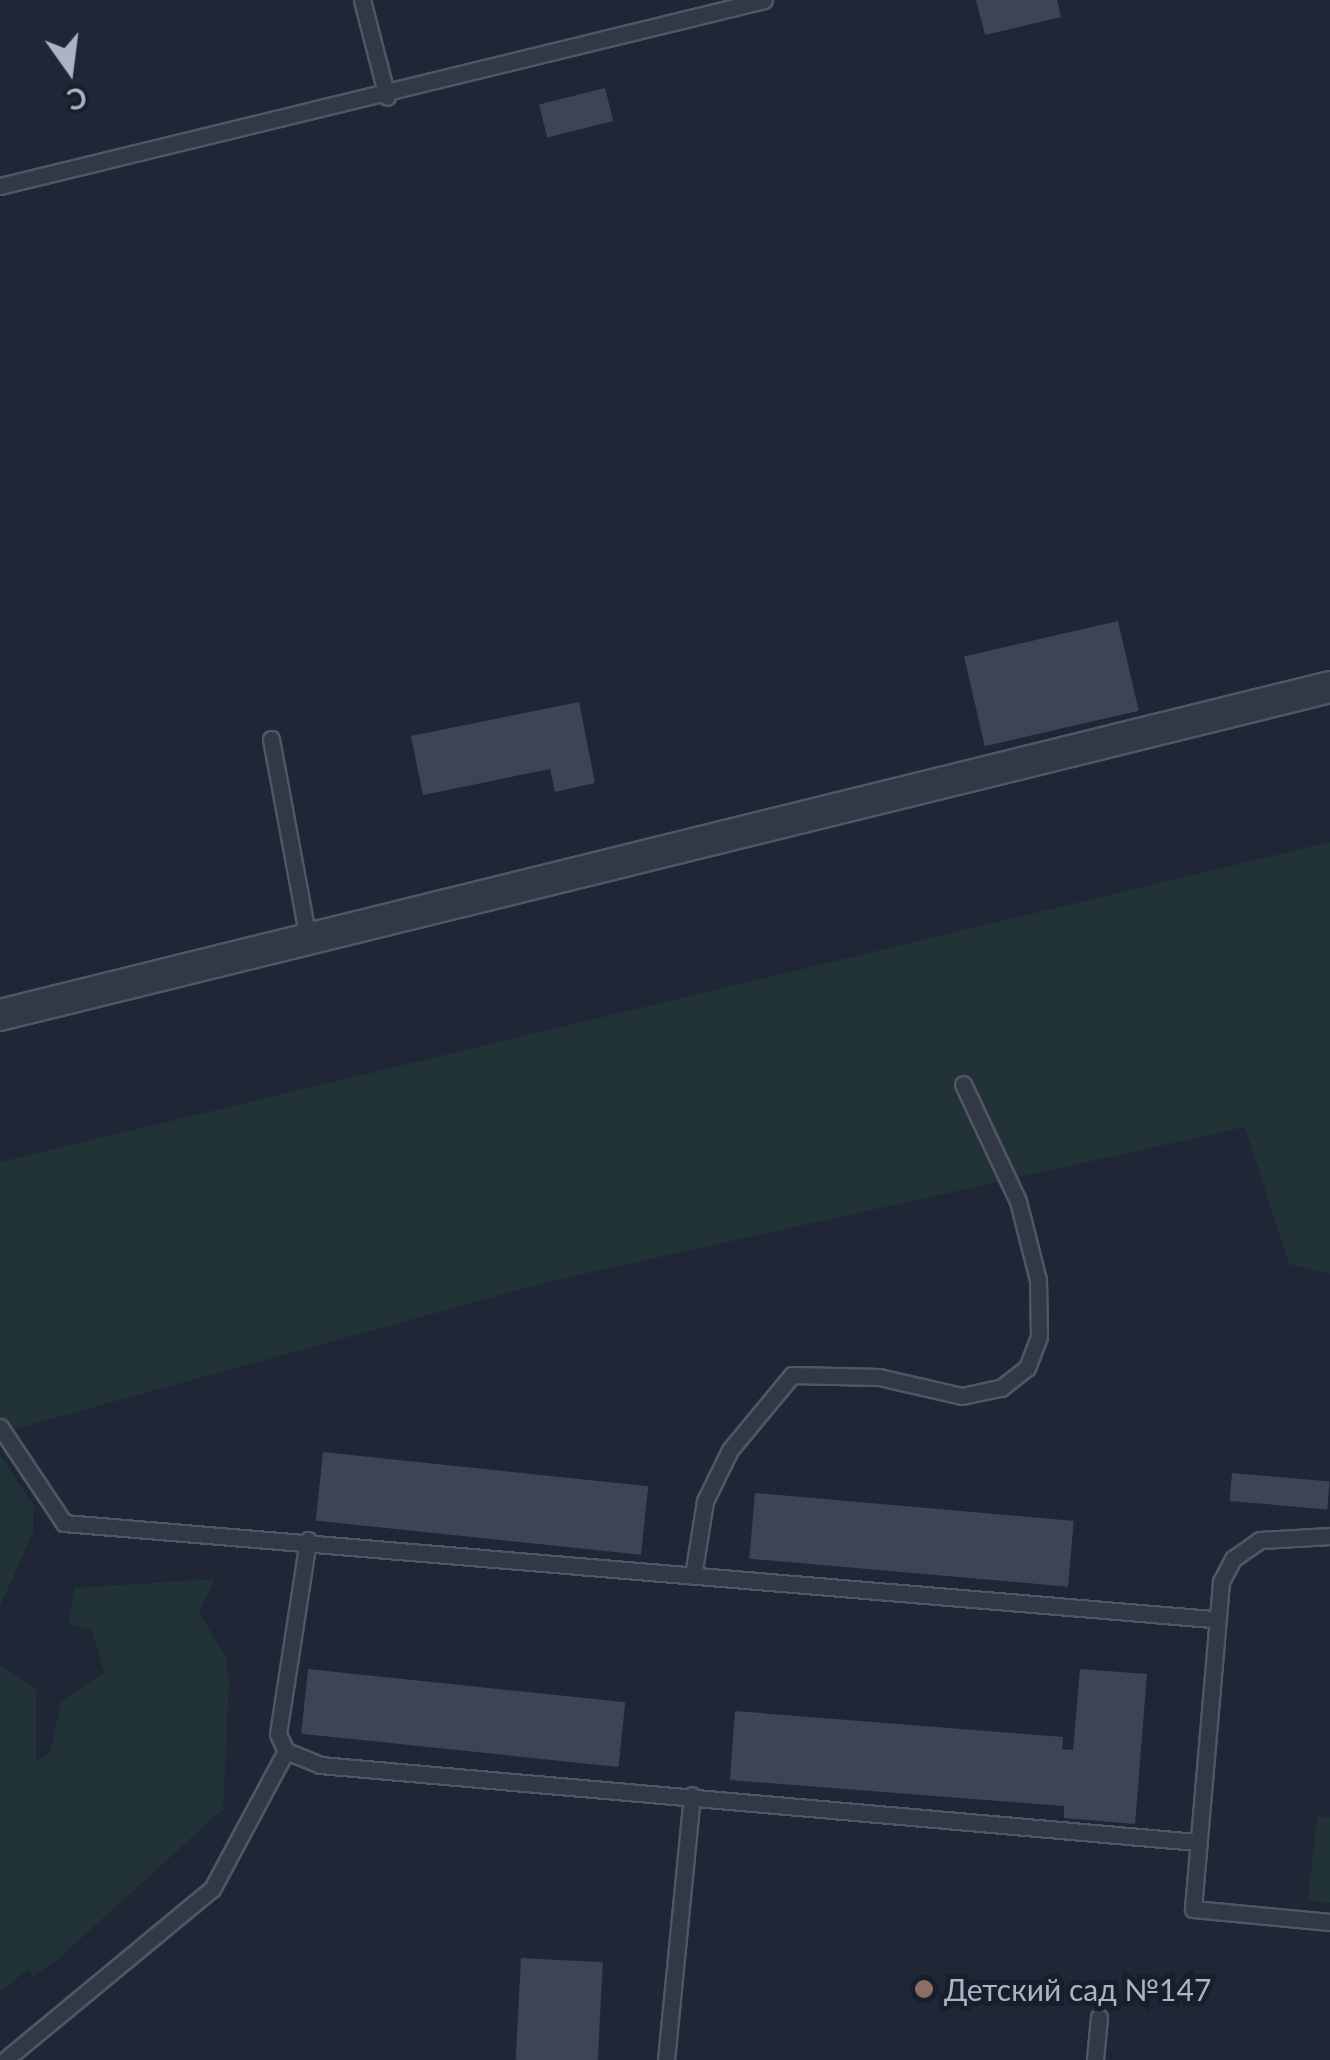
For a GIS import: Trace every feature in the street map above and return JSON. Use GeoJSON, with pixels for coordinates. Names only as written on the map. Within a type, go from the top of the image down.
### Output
{"type":"FeatureCollection","features":[{"type":"Feature","properties":{"kind":"street"},"geometry":{"type":"LineString","coordinates":[[0,1015],[1330,688]]}},
{"type":"Feature","properties":{"kind":"lane"},"geometry":{"type":"LineString","coordinates":[[362,0],[387,97]]}},
{"type":"Feature","properties":{"kind":"lane"},"geometry":{"type":"LineString","coordinates":[[0,186],[387,97],[764,0]]}},
{"type":"Feature","properties":{"kind":"lane"},"geometry":{"type":"LineString","coordinates":[[270,739],[308,939]]}},
{"type":"Feature","properties":{"kind":"lane"},"geometry":{"type":"LineString","coordinates":[[693,1576],[705,1501],[730,1450],[792,1375],[879,1377],[962,1396],[1002,1388],[1026,1368],[1038,1337],[1038,1280],[1018,1201],[963,1084]]}},
{"type":"Feature","properties":{"kind":"lane"},"geometry":{"type":"LineString","coordinates":[[0,1428],[64,1524],[308,1540],[1213,1619]]}},
{"type":"Feature","properties":{"kind":"lane"},"geometry":{"type":"LineString","coordinates":[[1330,1536],[1286,1533],[1233,1559],[1213,1619],[1193,1909],[1330,1922]]}},
{"type":"Feature","properties":{"kind":"lane"},"geometry":{"type":"LineString","coordinates":[[308,1540],[278,1734],[286,1751],[320,1765],[1198,1842]]}},
{"type":"Feature","properties":{"kind":"lane"},"geometry":{"type":"LineString","coordinates":[[5,2060],[212,1889],[286,1751]]}},
{"type":"Feature","properties":{"kind":"lane"},"geometry":{"type":"LineString","coordinates":[[666,2060],[692,1795]]}},
{"type":"Feature","properties":{"kind":"lane"},"geometry":{"type":"LineString","coordinates":[[1095,2060],[1099,2016]]}},
{"type":"Feature","properties":{"kind":"shaded area"},"geometry":{"type":"Polygon","coordinates":[[[1330,842],[1330,1274],[1289,1264],[1245,1127],[547,1282],[0,1433],[0,1162],[1330,842]]]}},
{"type":"Feature","properties":{"kind":"shaded area"},"geometry":{"type":"Polygon","coordinates":[[[0,1455],[33,1505],[33,1533],[0,1606],[0,1455]]]}},
{"type":"Feature","properties":{"kind":"shaded area"},"geometry":{"type":"Polygon","coordinates":[[[215,1579],[199,1613],[226,1657],[229,1681],[223,1809],[57,1960],[33,1976],[28,1969],[0,1992],[0,1664],[36,1690],[36,1762],[50,1753],[61,1703],[104,1672],[92,1631],[69,1624],[74,1588],[215,1579]]]}},
{"type":"Feature","properties":{"kind":"shaded area"},"geometry":{"type":"Polygon","coordinates":[[[1317,1817],[1330,1818],[1330,1903],[1308,1900],[1317,1817]]]}},
{"type":"Feature","properties":{"kind":"building"},"geometry":{"type":"Polygon","coordinates":[[[976,0],[1057,0],[1061,17],[985,35],[976,0]]]}},
{"type":"Feature","properties":{"kind":"building"},"geometry":{"type":"Polygon","coordinates":[[[605,88],[613,121],[547,137],[539,104],[605,88]]]}},
{"type":"Feature","properties":{"kind":"building"},"geometry":{"type":"Polygon","coordinates":[[[1118,621],[1139,711],[985,746],[964,657],[1118,621]]]}},
{"type":"Feature","properties":{"kind":"building"},"geometry":{"type":"Polygon","coordinates":[[[579,702],[595,783],[555,792],[550,769],[423,795],[411,736],[579,702]]]}},
{"type":"Feature","properties":{"kind":"building"},"geometry":{"type":"Polygon","coordinates":[[[323,1452],[648,1486],[641,1555],[316,1521],[323,1452]]]}},
{"type":"Feature","properties":{"kind":"building"},"geometry":{"type":"Polygon","coordinates":[[[1232,1473],[1330,1482],[1327,1509],[1230,1501],[1232,1473]]]}},
{"type":"Feature","properties":{"kind":"building"},"geometry":{"type":"Polygon","coordinates":[[[755,1493],[1074,1521],[1068,1587],[749,1559],[755,1493]]]}},
{"type":"Feature","properties":{"kind":"building"},"geometry":{"type":"Polygon","coordinates":[[[308,1669],[625,1702],[618,1767],[301,1734],[308,1669]]]}},
{"type":"Feature","properties":{"kind":"building"},"geometry":{"type":"Polygon","coordinates":[[[1080,1669],[1147,1674],[1135,1824],[1064,1818],[1064,1806],[730,1780],[735,1711],[1063,1737],[1062,1749],[1073,1750],[1080,1669]]]}},
{"type":"Feature","properties":{"kind":"building"},"geometry":{"type":"Polygon","coordinates":[[[521,1958],[603,1962],[598,2060],[516,2060],[521,1958]]]}},
{"type":"Feature","properties":{"kind":"place","name":"Детский сад №147"},"geometry":{"type":"Point","coordinates":[924,1989]}}]}
